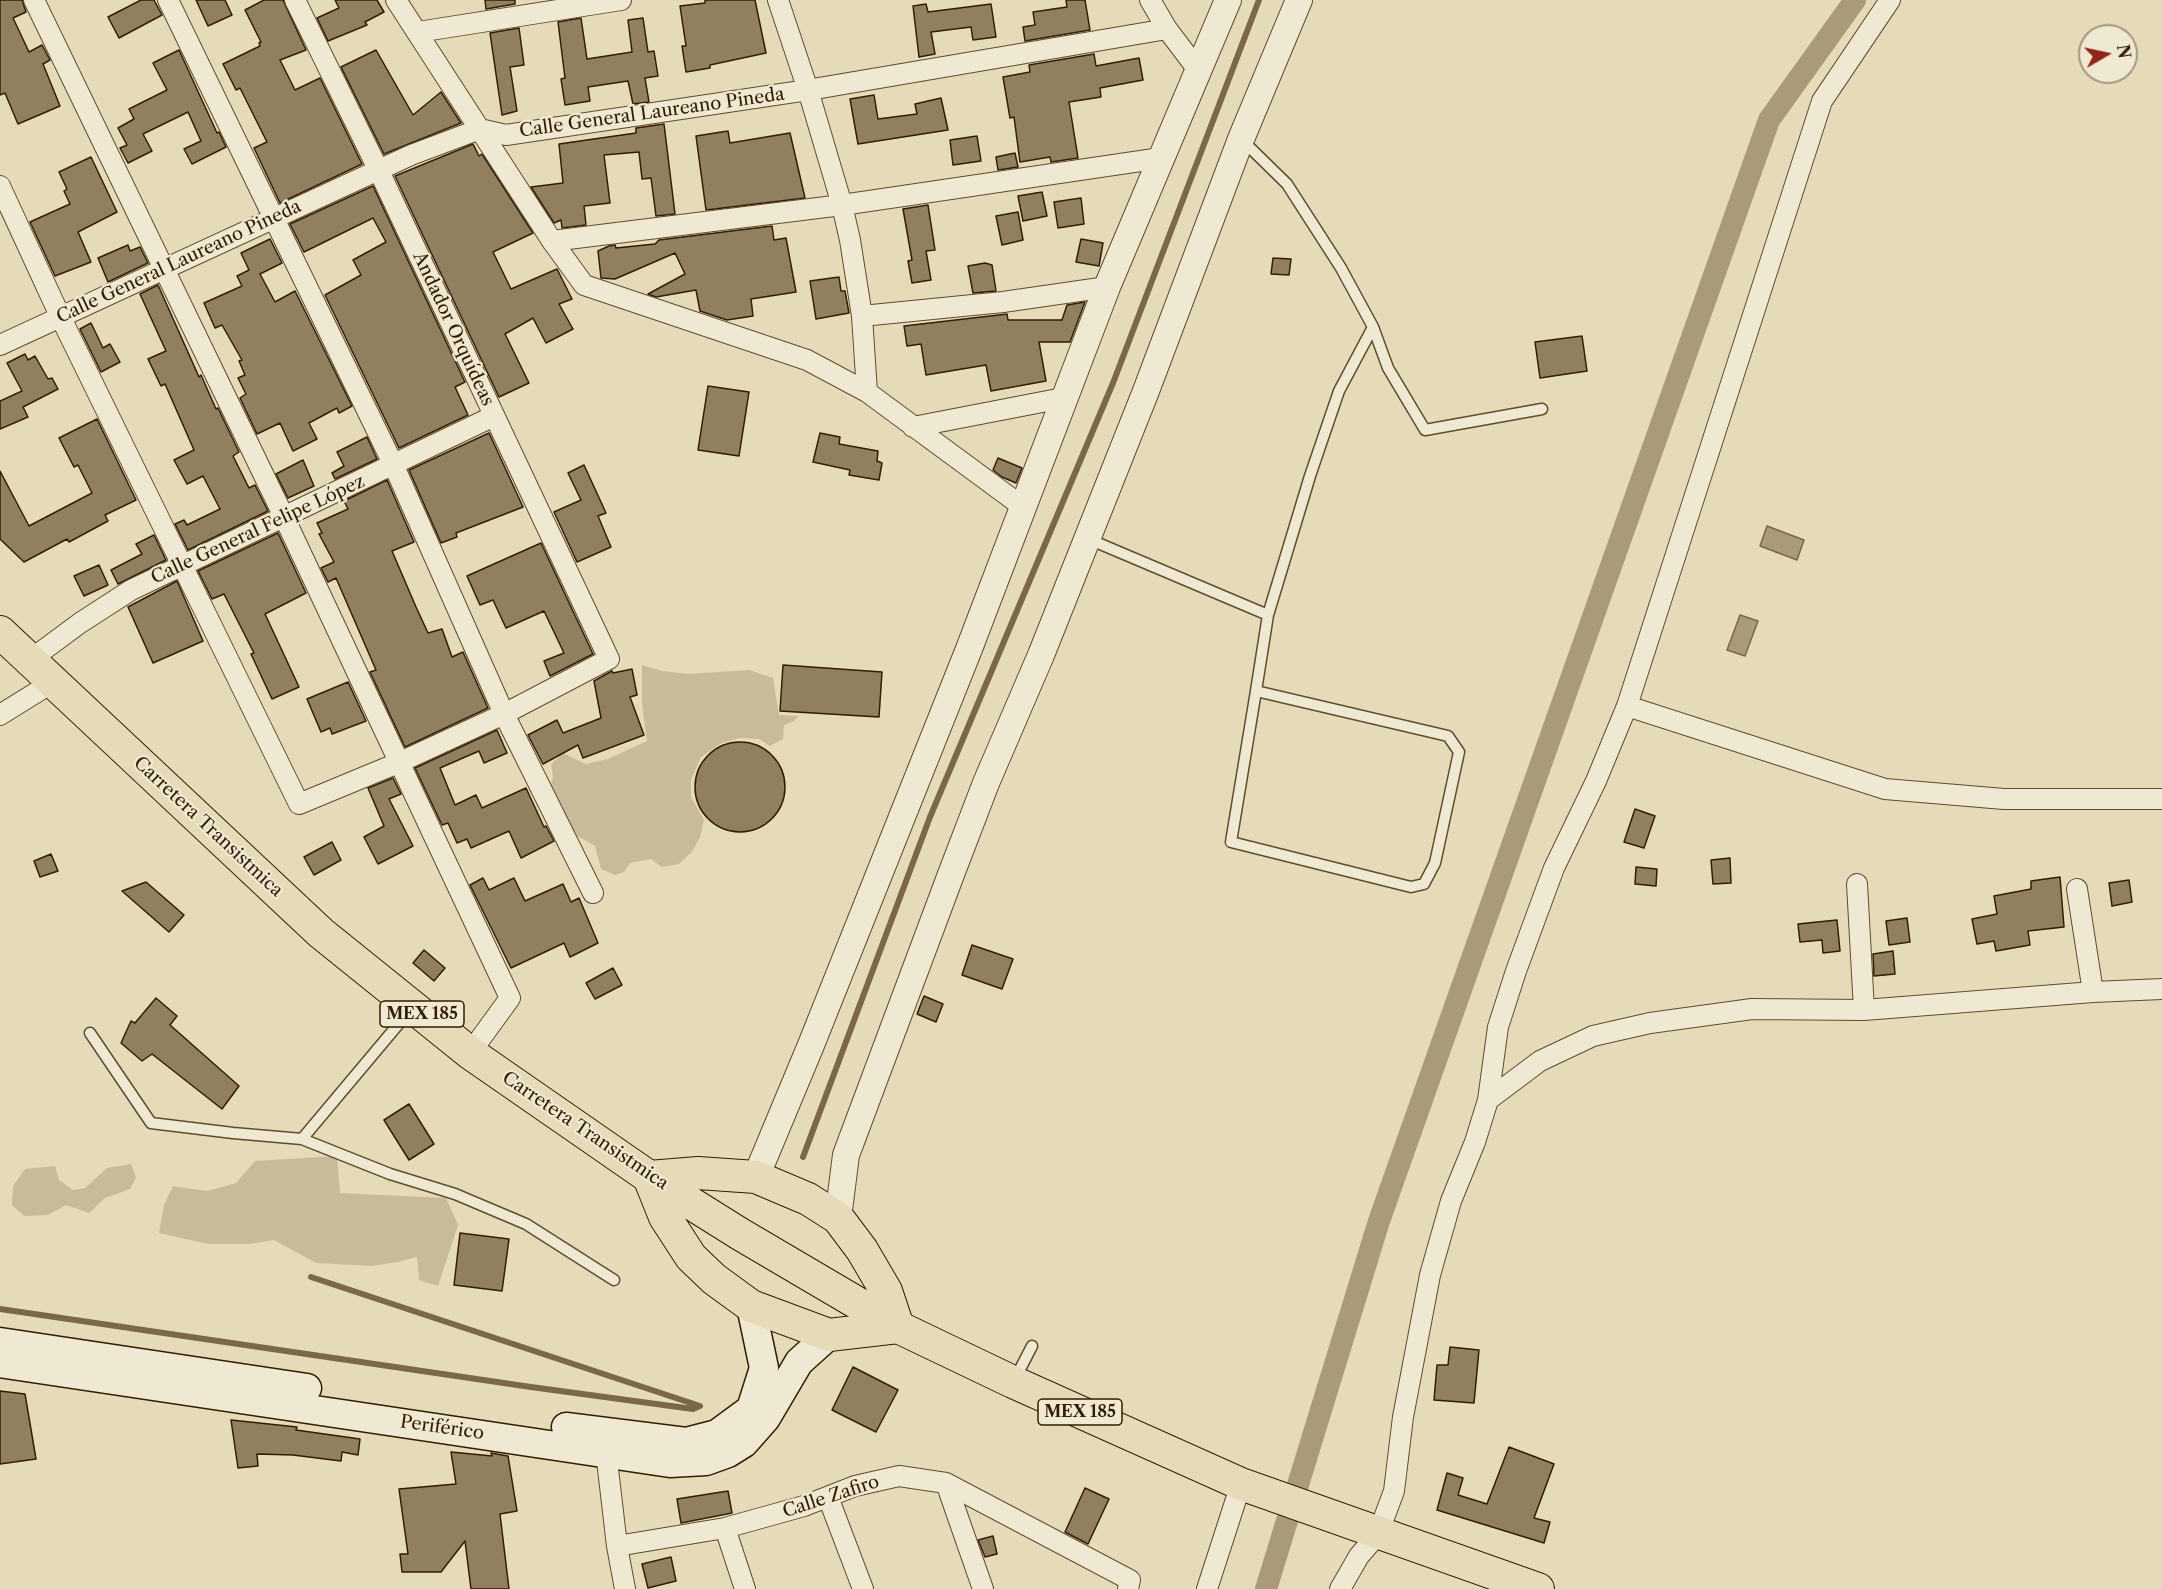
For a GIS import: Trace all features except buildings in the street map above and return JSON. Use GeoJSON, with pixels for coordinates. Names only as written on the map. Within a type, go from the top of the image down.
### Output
{"type":"FeatureCollection","features":[{"type":"Feature","properties":{"kind":"main road","name":"Carretera Transistmica"},"geometry":{"type":"LineString","coordinates":[[0,632],[321,933],[470,1053],[649,1177],[898,1327],[1013,1382],[1252,1489]]}},
{"type":"Feature","properties":{"kind":"main road"},"geometry":{"type":"LineString","coordinates":[[698,1173],[756,1177],[807,1198],[838,1218],[886,1291],[898,1327],[829,1335],[751,1306],[714,1279],[690,1257],[665,1217],[649,1177],[698,1173]]}},
{"type":"Feature","properties":{"kind":"main road","name":"Periférico"},"geometry":{"type":"LineString","coordinates":[[0,1363],[670,1463],[706,1461],[751,1409],[764,1368],[751,1306]]}},
{"type":"Feature","properties":{"kind":"main road","name":"Periférico"},"geometry":{"type":"LineString","coordinates":[[0,1342],[566,1427],[686,1442],[722,1444],[744,1443],[766,1418],[800,1362],[829,1335]]}},
{"type":"Feature","properties":{"kind":"main road","name":"MEX 185"},"geometry":{"type":"LineString","coordinates":[[1252,1489],[1538,1589]]}},
{"type":"Feature","properties":{"kind":"street"},"geometry":{"type":"LineString","coordinates":[[34,0],[284,518],[510,998],[470,1053]]}},
{"type":"Feature","properties":{"kind":"street"},"geometry":{"type":"LineString","coordinates":[[168,0],[394,466],[504,714],[594,893]]}},
{"type":"Feature","properties":{"kind":"street","name":"Andador Orquídeas"},"geometry":{"type":"LineString","coordinates":[[295,0],[379,171],[609,658],[504,714]]}},
{"type":"Feature","properties":{"kind":"street"},"geometry":{"type":"LineString","coordinates":[[396,0],[552,241],[584,285],[807,360],[867,392],[1023,507]]}},
{"type":"Feature","properties":{"kind":"street"},"geometry":{"type":"LineString","coordinates":[[418,32],[621,0]]}},
{"type":"Feature","properties":{"kind":"street"},"geometry":{"type":"LineString","coordinates":[[778,0],[808,90],[850,240],[862,316],[867,392]]}},
{"type":"Feature","properties":{"kind":"street"},"geometry":{"type":"LineString","coordinates":[[1150,0],[1167,29],[1198,70]]}},
{"type":"Feature","properties":{"kind":"street"},"geometry":{"type":"LineString","coordinates":[[756,1177],[908,803],[1107,287],[1228,0]]}},
{"type":"Feature","properties":{"kind":"street"},"geometry":{"type":"LineString","coordinates":[[838,1218],[846,1155],[986,783],[1041,655],[1150,380],[1241,139],[1299,0]]}},
{"type":"Feature","properties":{"kind":"street"},"geometry":{"type":"LineString","coordinates":[[1340,1589],[1359,1556],[1378,1534],[1394,1491],[1403,1417],[1430,1275],[1451,1201],[1475,1142],[1488,1100],[1498,1027],[1516,971],[1554,868],[1596,781],[1627,706],[1822,101],[1890,0]]}},
{"type":"Feature","properties":{"kind":"street","name":"Calle General Laureano Pineda"},"geometry":{"type":"LineString","coordinates":[[0,345],[411,155],[480,129],[506,135],[808,90],[1167,29]]}},
{"type":"Feature","properties":{"kind":"street"},"geometry":{"type":"LineString","coordinates":[[552,241],[842,205],[1161,158]]}},
{"type":"Feature","properties":{"kind":"street"},"geometry":{"type":"LineString","coordinates":[[0,186],[60,316],[299,804],[398,763],[504,714]]}},
{"type":"Feature","properties":{"kind":"street"},"geometry":{"type":"LineString","coordinates":[[862,316],[1003,302],[1107,287]]}},
{"type":"Feature","properties":{"kind":"street"},"geometry":{"type":"LineString","coordinates":[[914,426],[1063,398]]}},
{"type":"Feature","properties":{"kind":"street","name":"Calle General Felipe López"},"geometry":{"type":"LineString","coordinates":[[30,660],[80,622],[131,590],[394,466],[494,416]]}},
{"type":"Feature","properties":{"kind":"street"},"geometry":{"type":"LineString","coordinates":[[0,715],[53,681]]}},
{"type":"Feature","properties":{"kind":"street"},"geometry":{"type":"LineString","coordinates":[[1627,706],[1885,789],[2004,800],[2162,799]]}},
{"type":"Feature","properties":{"kind":"street"},"geometry":{"type":"LineString","coordinates":[[1857,884],[1864,1010]]}},
{"type":"Feature","properties":{"kind":"street"},"geometry":{"type":"LineString","coordinates":[[2077,889],[2093,992]]}},
{"type":"Feature","properties":{"kind":"street"},"geometry":{"type":"LineString","coordinates":[[1488,1100],[1540,1060],[1593,1036],[1650,1023],[1752,1009],[1864,1010],[2093,992],[2162,989]]}},
{"type":"Feature","properties":{"kind":"street"},"geometry":{"type":"LineString","coordinates":[[606,1452],[617,1546],[625,1589]]}},
{"type":"Feature","properties":{"kind":"street","name":"Calle Zafiro"},"geometry":{"type":"LineString","coordinates":[[617,1546],[725,1528],[804,1506],[855,1486],[899,1476],[946,1483],[1129,1584]]}},
{"type":"Feature","properties":{"kind":"street"},"geometry":{"type":"LineString","coordinates":[[946,1483],[983,1589]]}},
{"type":"Feature","properties":{"kind":"street"},"geometry":{"type":"LineString","coordinates":[[1207,1589],[1252,1489]]}},
{"type":"Feature","properties":{"kind":"street"},"geometry":{"type":"LineString","coordinates":[[828,1497],[863,1589]]}},
{"type":"Feature","properties":{"kind":"street"},"geometry":{"type":"LineString","coordinates":[[725,1528],[745,1589]]}},
{"type":"Feature","properties":{"kind":"lane"},"geometry":{"type":"LineString","coordinates":[[1241,139],[1287,184],[1341,268],[1374,327],[1388,368],[1425,430],[1542,409]]}},
{"type":"Feature","properties":{"kind":"lane"},"geometry":{"type":"LineString","coordinates":[[1256,691],[1448,735],[1459,752],[1435,863],[1424,884],[1411,887],[1231,842],[1268,615],[1310,476],[1339,392],[1374,327]]}},
{"type":"Feature","properties":{"kind":"lane"},"geometry":{"type":"LineString","coordinates":[[1086,538],[1268,615]]}},
{"type":"Feature","properties":{"kind":"lane"},"geometry":{"type":"LineString","coordinates":[[302,1138],[413,1007]]}},
{"type":"Feature","properties":{"kind":"lane"},"geometry":{"type":"LineString","coordinates":[[90,1032],[151,1123],[233,1133],[302,1138],[390,1174],[455,1194],[526,1224],[614,1280]]}},
{"type":"Feature","properties":{"kind":"lane"},"geometry":{"type":"LineString","coordinates":[[1013,1382],[1032,1346]]}},
{"type":"Feature","properties":{"kind":"shaded area"},"geometry":{"type":"Polygon","coordinates":[[[1767,526],[1804,540],[1797,560],[1760,546],[1767,526]]]}},
{"type":"Feature","properties":{"kind":"shaded area"},"geometry":{"type":"Polygon","coordinates":[[[1740,615],[1758,621],[1745,656],[1727,650],[1740,615]]]}},
{"type":"Feature","properties":{"kind":"shaded area"},"geometry":{"type":"Polygon","coordinates":[[[642,665],[662,671],[688,674],[749,670],[773,678],[779,715],[799,716],[784,725],[783,739],[770,746],[759,739],[740,738],[722,743],[701,757],[691,780],[691,797],[704,820],[700,837],[692,852],[679,864],[662,867],[651,859],[630,863],[624,872],[615,875],[601,869],[595,846],[574,834],[550,789],[553,777],[551,764],[563,753],[586,764],[608,759],[647,741],[642,704],[642,665]]]}},
{"type":"Feature","properties":{"kind":"shaded area"},"geometry":{"type":"Polygon","coordinates":[[[337,1156],[340,1193],[446,1198],[458,1225],[438,1286],[419,1280],[417,1257],[372,1266],[316,1263],[274,1240],[249,1244],[208,1244],[159,1233],[164,1205],[173,1186],[207,1191],[236,1183],[255,1161],[337,1156]]]}},
{"type":"Feature","properties":{"kind":"shaded area"},"geometry":{"type":"Polygon","coordinates":[[[131,1164],[136,1178],[130,1189],[105,1198],[89,1213],[66,1205],[48,1215],[24,1216],[12,1205],[13,1186],[25,1169],[55,1166],[59,1180],[73,1190],[85,1188],[107,1168],[131,1164]]]}},
{"type":"Feature","properties":{"kind":"waterway"},"geometry":{"type":"LineString","coordinates":[[803,1157],[930,817],[1113,383],[1259,0]]}},
{"type":"Feature","properties":{"kind":"waterway"},"geometry":{"type":"LineString","coordinates":[[1266,1589],[1379,1221],[1769,120],[1855,0]]}},
{"type":"Feature","properties":{"kind":"waterway"},"geometry":{"type":"LineString","coordinates":[[0,1309],[531,1387],[693,1409],[700,1406],[311,1277]]}}]}
